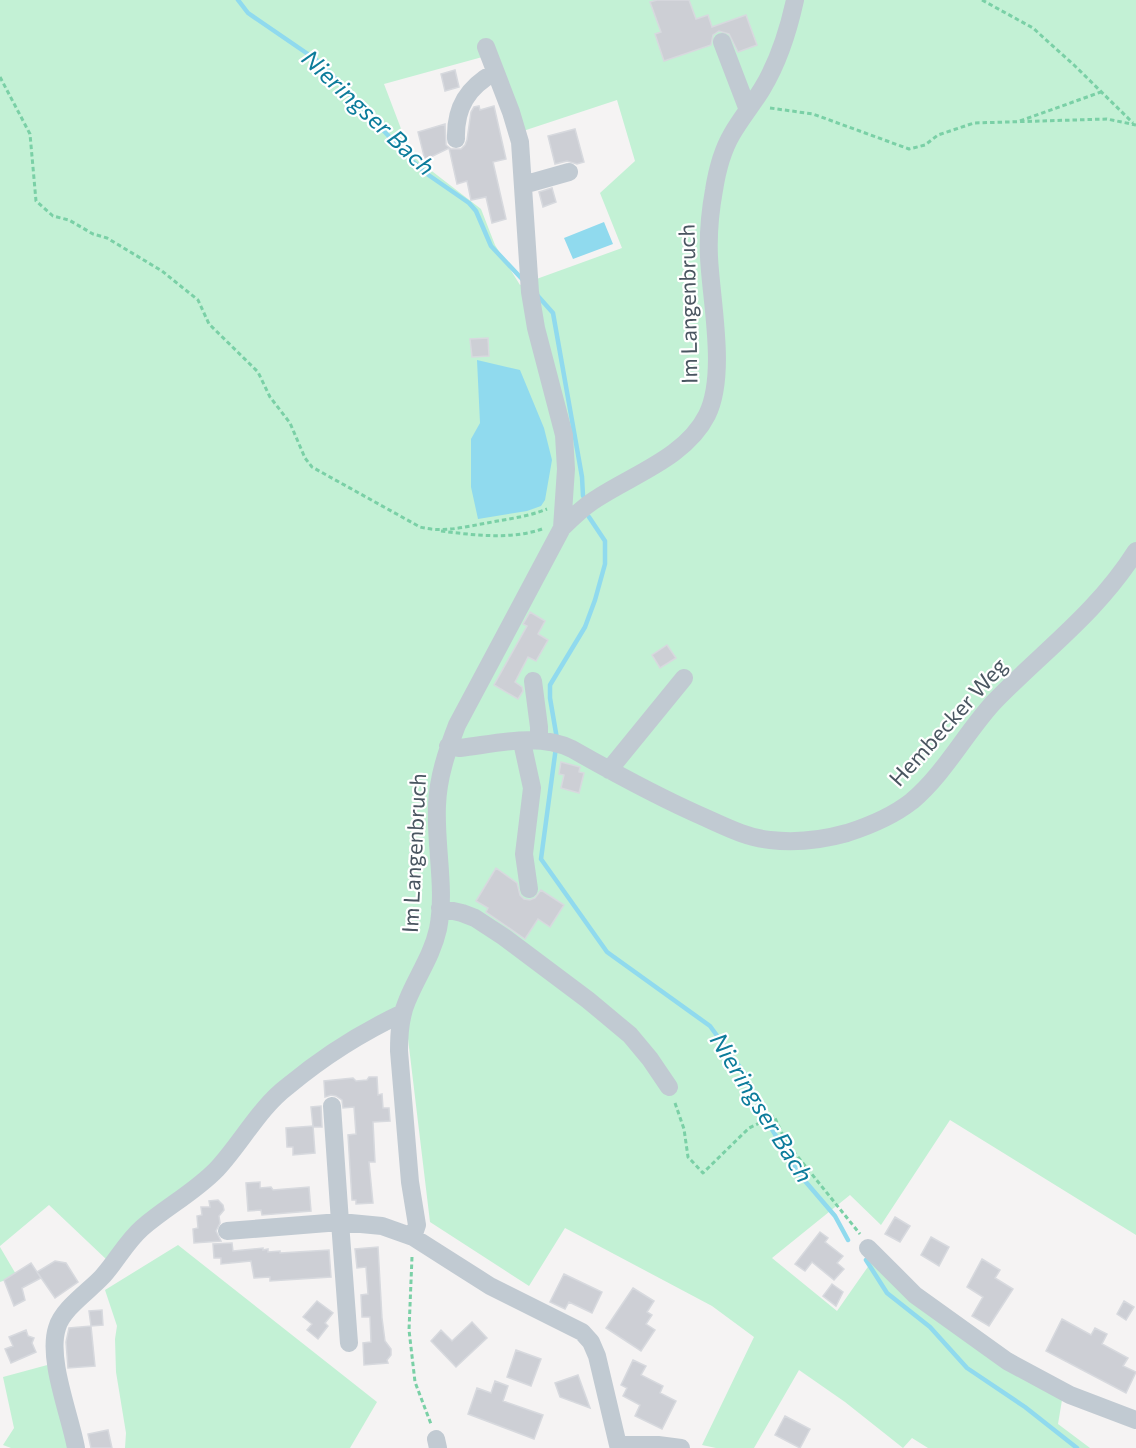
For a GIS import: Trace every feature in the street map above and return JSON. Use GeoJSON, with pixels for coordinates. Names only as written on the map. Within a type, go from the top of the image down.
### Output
{"type":"FeatureCollection","features":[{"type":"Feature","properties":{"kind":"street","name":"Im Langenbruch"},"geometry":{"type":"LineString","coordinates":[[557,527],[598,497],[666,458],[683,444],[707,415],[714,393],[717,367],[709,256],[709,218],[720,163],[731,135],[762,90],[784,45],[795,0]]}},
{"type":"Feature","properties":{"kind":"street"},"geometry":{"type":"LineString","coordinates":[[722,42],[749,108]]}},
{"type":"Feature","properties":{"kind":"street","name":"Im Langenbruch"},"geometry":{"type":"LineString","coordinates":[[413,1237],[417,1225],[410,1182],[399,1031],[403,1013],[433,948],[440,908],[437,806],[442,769],[457,725],[557,527],[564,503],[566,470],[564,435],[536,328],[530,292],[520,142],[486,47]]}},
{"type":"Feature","properties":{"kind":"street"},"geometry":{"type":"LineString","coordinates":[[456,138],[457,115],[465,97],[483,78],[495,72]]}},
{"type":"Feature","properties":{"kind":"street"},"geometry":{"type":"LineString","coordinates":[[523,185],[568,172]]}},
{"type":"Feature","properties":{"kind":"street","name":"Hembecker Weg"},"geometry":{"type":"LineString","coordinates":[[544,742],[609,770],[702,817],[746,835],[785,841],[826,838],[864,827],[904,806],[926,787],[984,713],[1097,604],[1117,581],[1136,551]]}},
{"type":"Feature","properties":{"kind":"street"},"geometry":{"type":"LineString","coordinates":[[609,770],[684,678]]}},
{"type":"Feature","properties":{"kind":"street"},"geometry":{"type":"LineString","coordinates":[[533,681],[544,742]]}},
{"type":"Feature","properties":{"kind":"street"},"geometry":{"type":"LineString","coordinates":[[448,746],[460,748],[544,742]]}},
{"type":"Feature","properties":{"kind":"street"},"geometry":{"type":"LineString","coordinates":[[529,889],[524,854],[532,788],[528,761],[544,742]]}},
{"type":"Feature","properties":{"kind":"street"},"geometry":{"type":"LineString","coordinates":[[440,908],[462,912],[475,918],[588,1000],[630,1035],[651,1059],[669,1087]]}},
{"type":"Feature","properties":{"kind":"street"},"geometry":{"type":"LineString","coordinates":[[76,1448],[55,1355],[56,1329],[60,1320],[103,1276],[140,1230],[196,1189],[216,1170],[239,1144],[267,1104],[346,1042],[403,1013]]}},
{"type":"Feature","properties":{"kind":"street"},"geometry":{"type":"LineString","coordinates":[[332,1106],[349,1343]]}},
{"type":"Feature","properties":{"kind":"street"},"geometry":{"type":"LineString","coordinates":[[227,1231],[340,1222],[382,1226],[413,1237],[490,1286],[582,1332],[591,1342],[597,1356],[617,1447],[658,1445],[681,1448]]}},
{"type":"Feature","properties":{"kind":"street"},"geometry":{"type":"LineString","coordinates":[[868,1248],[915,1295],[1007,1361],[1070,1395],[1136,1420]]}},
{"type":"Feature","properties":{"kind":"path"},"geometry":{"type":"LineString","coordinates":[[982,0],[1033,28],[1135,124]]}},
{"type":"Feature","properties":{"kind":"path"},"geometry":{"type":"LineString","coordinates":[[0,77],[30,134],[36,201],[53,216],[69,220],[93,234],[107,238],[162,271],[198,300],[209,324],[258,372],[270,397],[290,423],[304,458],[312,466],[420,527],[473,535],[532,533],[557,527]]}},
{"type":"Feature","properties":{"kind":"path"},"geometry":{"type":"LineString","coordinates":[[1016,123],[1101,92]]}},
{"type":"Feature","properties":{"kind":"path"},"geometry":{"type":"LineString","coordinates":[[749,108],[813,114],[909,149],[925,145],[938,135],[974,123],[1107,119],[1135,124]]}},
{"type":"Feature","properties":{"kind":"path"},"geometry":{"type":"LineString","coordinates":[[433,530],[462,528],[527,516],[564,503]]}},
{"type":"Feature","properties":{"kind":"path"},"geometry":{"type":"LineString","coordinates":[[669,1087],[684,1129],[688,1157],[704,1173],[749,1128],[774,1116],[786,1142],[861,1235],[868,1248]]}},
{"type":"Feature","properties":{"kind":"path"},"geometry":{"type":"LineString","coordinates":[[413,1237],[409,1330],[415,1382],[437,1444]]}},
{"type":"Feature","properties":{"kind":"green space"},"geometry":{"type":"Polygon","coordinates":[[[0,0],[1136,0],[1136,1235],[950,1120],[881,1225],[850,1195],[772,1258],[837,1311],[872,1261],[1062,1400],[1058,1424],[1090,1448],[928,1448],[912,1438],[903,1448],[845,1402],[799,1370],[754,1448],[716,1448],[702,1445],[754,1337],[712,1306],[565,1228],[529,1286],[430,1222],[406,1022],[342,1050],[277,1103],[107,1260],[49,1205],[0,1246],[0,0]],[[486,56],[384,84],[411,155],[481,209],[495,245],[520,285],[622,248],[600,193],[635,161],[617,100],[514,134],[486,56]]]}},
{"type":"Feature","properties":{"kind":"green space"},"geometry":{"type":"Polygon","coordinates":[[[178,1245],[377,1402],[350,1448],[125,1448],[126,1433],[116,1372],[117,1326],[105,1290],[178,1245]]]}},
{"type":"Feature","properties":{"kind":"green space"},"geometry":{"type":"Polygon","coordinates":[[[0,1247],[17,1276],[0,1282],[0,1247]]]}},
{"type":"Feature","properties":{"kind":"green space"},"geometry":{"type":"Polygon","coordinates":[[[51,1364],[72,1448],[11,1448],[3,1445],[14,1428],[3,1377],[51,1364]]]}},
{"type":"Feature","properties":{"kind":"water"},"geometry":{"type":"Polygon","coordinates":[[[604,222],[613,244],[573,259],[564,238],[604,222]]]}},
{"type":"Feature","properties":{"kind":"water"},"geometry":{"type":"Polygon","coordinates":[[[477,360],[520,370],[544,428],[552,460],[545,500],[541,506],[527,511],[478,519],[471,487],[471,439],[480,423],[477,360]]]}},
{"type":"Feature","properties":{"kind":"building"},"geometry":{"type":"Polygon","coordinates":[[[689,0],[696,19],[708,15],[712,27],[746,15],[757,45],[738,52],[729,34],[719,31],[713,35],[711,45],[664,61],[655,34],[661,32],[650,2],[689,0]]]}},
{"type":"Feature","properties":{"kind":"building"},"geometry":{"type":"Polygon","coordinates":[[[455,70],[459,87],[445,91],[441,74],[455,70]]]}},
{"type":"Feature","properties":{"kind":"building"},"geometry":{"type":"Polygon","coordinates":[[[479,106],[480,110],[494,106],[506,159],[493,162],[506,219],[492,223],[486,197],[471,200],[467,181],[457,184],[449,148],[425,160],[418,132],[445,124],[446,145],[451,149],[461,149],[467,140],[471,112],[474,107],[479,106]]]}},
{"type":"Feature","properties":{"kind":"building"},"geometry":{"type":"Polygon","coordinates":[[[575,129],[584,162],[577,164],[567,161],[555,164],[548,136],[575,129]]]}},
{"type":"Feature","properties":{"kind":"building"},"geometry":{"type":"Polygon","coordinates":[[[552,188],[556,202],[543,207],[539,192],[552,188]]]}},
{"type":"Feature","properties":{"kind":"building"},"geometry":{"type":"Polygon","coordinates":[[[488,338],[489,356],[472,357],[470,339],[488,338]]]}},
{"type":"Feature","properties":{"kind":"building"},"geometry":{"type":"Polygon","coordinates":[[[530,612],[545,621],[538,634],[548,640],[536,661],[528,657],[515,682],[522,687],[523,691],[518,699],[494,685],[527,626],[523,624],[530,612]]]}},
{"type":"Feature","properties":{"kind":"building"},"geometry":{"type":"Polygon","coordinates":[[[667,645],[676,658],[660,668],[652,655],[667,645]]]}},
{"type":"Feature","properties":{"kind":"building"},"geometry":{"type":"Polygon","coordinates":[[[561,762],[580,767],[579,772],[584,773],[579,793],[561,788],[564,775],[559,774],[561,762]]]}},
{"type":"Feature","properties":{"kind":"building"},"geometry":{"type":"Polygon","coordinates":[[[496,868],[517,883],[520,895],[524,899],[535,898],[541,890],[564,905],[550,927],[538,919],[525,939],[486,912],[488,908],[476,901],[496,868]]]}},
{"type":"Feature","properties":{"kind":"building"},"geometry":{"type":"Polygon","coordinates":[[[369,1077],[377,1077],[378,1095],[382,1094],[383,1108],[389,1108],[390,1121],[373,1122],[375,1162],[369,1162],[373,1203],[356,1204],[356,1200],[352,1200],[348,1135],[356,1134],[354,1107],[343,1108],[342,1100],[336,1096],[325,1097],[324,1081],[353,1078],[356,1081],[367,1080],[369,1077]]]}},
{"type":"Feature","properties":{"kind":"building"},"geometry":{"type":"Polygon","coordinates":[[[321,1106],[322,1127],[313,1127],[311,1107],[321,1106]]]}},
{"type":"Feature","properties":{"kind":"building"},"geometry":{"type":"Polygon","coordinates":[[[313,1126],[315,1153],[293,1155],[293,1147],[287,1147],[286,1128],[313,1126]]]}},
{"type":"Feature","properties":{"kind":"building"},"geometry":{"type":"Polygon","coordinates":[[[260,1182],[260,1188],[271,1187],[273,1190],[309,1187],[311,1211],[262,1215],[261,1210],[248,1211],[246,1183],[260,1182]]]}},
{"type":"Feature","properties":{"kind":"building"},"geometry":{"type":"Polygon","coordinates":[[[218,1200],[224,1210],[219,1216],[220,1223],[216,1231],[221,1241],[194,1243],[193,1229],[198,1228],[197,1216],[202,1215],[201,1207],[210,1207],[209,1201],[218,1200]]]}},
{"type":"Feature","properties":{"kind":"building"},"geometry":{"type":"Polygon","coordinates":[[[895,1217],[910,1226],[900,1242],[885,1234],[895,1217]]]}},
{"type":"Feature","properties":{"kind":"building"},"geometry":{"type":"Polygon","coordinates":[[[820,1232],[828,1238],[825,1242],[843,1256],[837,1263],[844,1269],[834,1280],[812,1262],[805,1271],[795,1264],[820,1232]]]}},
{"type":"Feature","properties":{"kind":"building"},"geometry":{"type":"Polygon","coordinates":[[[931,1237],[949,1247],[939,1266],[921,1255],[931,1237]]]}},
{"type":"Feature","properties":{"kind":"building"},"geometry":{"type":"Polygon","coordinates":[[[232,1243],[233,1251],[263,1248],[263,1250],[268,1249],[268,1252],[280,1251],[280,1253],[329,1250],[331,1277],[270,1281],[270,1277],[254,1278],[251,1261],[221,1264],[221,1258],[214,1258],[213,1244],[232,1243]]]}},
{"type":"Feature","properties":{"kind":"building"},"geometry":{"type":"Polygon","coordinates":[[[378,1247],[382,1318],[385,1341],[391,1349],[391,1355],[387,1360],[388,1363],[364,1365],[363,1343],[371,1342],[370,1317],[362,1317],[361,1295],[368,1294],[366,1267],[357,1268],[355,1249],[378,1247]]]}},
{"type":"Feature","properties":{"kind":"building"},"geometry":{"type":"Polygon","coordinates":[[[982,1259],[1000,1270],[995,1278],[1013,1289],[989,1326],[972,1316],[983,1297],[967,1287],[982,1259]]]}},
{"type":"Feature","properties":{"kind":"building"},"geometry":{"type":"Polygon","coordinates":[[[55,1261],[66,1263],[78,1282],[55,1298],[37,1272],[55,1261]]]}},
{"type":"Feature","properties":{"kind":"building"},"geometry":{"type":"Polygon","coordinates":[[[31,1263],[41,1278],[22,1288],[25,1300],[14,1306],[4,1280],[31,1263]]]}},
{"type":"Feature","properties":{"kind":"building"},"geometry":{"type":"Polygon","coordinates":[[[564,1274],[602,1292],[592,1313],[569,1302],[565,1309],[550,1302],[564,1274]]]}},
{"type":"Feature","properties":{"kind":"building"},"geometry":{"type":"Polygon","coordinates":[[[832,1284],[843,1292],[836,1306],[823,1296],[832,1284]]]}},
{"type":"Feature","properties":{"kind":"building"},"geometry":{"type":"Polygon","coordinates":[[[633,1288],[654,1301],[647,1312],[652,1315],[646,1324],[655,1330],[641,1351],[606,1328],[633,1288]]]}},
{"type":"Feature","properties":{"kind":"building"},"geometry":{"type":"Polygon","coordinates":[[[317,1301],[333,1313],[325,1323],[328,1326],[318,1339],[307,1330],[312,1324],[303,1317],[317,1301]]]}},
{"type":"Feature","properties":{"kind":"building"},"geometry":{"type":"Polygon","coordinates":[[[1124,1301],[1134,1307],[1126,1320],[1117,1314],[1124,1301]]]}},
{"type":"Feature","properties":{"kind":"building"},"geometry":{"type":"Polygon","coordinates":[[[102,1310],[103,1325],[91,1326],[89,1311],[102,1310]]]}},
{"type":"Feature","properties":{"kind":"building"},"geometry":{"type":"Polygon","coordinates":[[[1062,1319],[1091,1335],[1095,1328],[1107,1334],[1102,1344],[1128,1358],[1123,1366],[1136,1372],[1126,1393],[1046,1351],[1062,1319]]]}},
{"type":"Feature","properties":{"kind":"building"},"geometry":{"type":"Polygon","coordinates":[[[472,1322],[487,1338],[456,1367],[431,1341],[441,1330],[452,1341],[472,1322]]]}},
{"type":"Feature","properties":{"kind":"building"},"geometry":{"type":"Polygon","coordinates":[[[91,1326],[95,1366],[68,1368],[66,1342],[69,1328],[91,1326]]]}},
{"type":"Feature","properties":{"kind":"building"},"geometry":{"type":"Polygon","coordinates":[[[26,1330],[28,1336],[34,1338],[32,1343],[36,1352],[11,1363],[5,1349],[13,1346],[9,1337],[26,1330]]]}},
{"type":"Feature","properties":{"kind":"building"},"geometry":{"type":"Polygon","coordinates":[[[516,1350],[541,1359],[531,1386],[507,1377],[516,1350]]]}},
{"type":"Feature","properties":{"kind":"building"},"geometry":{"type":"Polygon","coordinates":[[[633,1360],[646,1366],[641,1375],[663,1386],[660,1393],[676,1401],[662,1429],[635,1416],[640,1405],[623,1396],[627,1388],[621,1385],[633,1360]]]}},
{"type":"Feature","properties":{"kind":"building"},"geometry":{"type":"Polygon","coordinates":[[[578,1375],[590,1408],[560,1397],[555,1383],[578,1375]]]}},
{"type":"Feature","properties":{"kind":"building"},"geometry":{"type":"Polygon","coordinates":[[[495,1381],[508,1386],[503,1401],[543,1415],[534,1439],[468,1414],[477,1388],[491,1393],[495,1381]]]}},
{"type":"Feature","properties":{"kind":"building"},"geometry":{"type":"Polygon","coordinates":[[[785,1416],[810,1429],[800,1448],[775,1435],[785,1416]]]}},
{"type":"Feature","properties":{"kind":"building"},"geometry":{"type":"Polygon","coordinates":[[[108,1430],[112,1448],[91,1448],[88,1434],[108,1430]]]}},
{"type":"Feature","properties":{"kind":"waterway","name":"Nieringser Bach"},"geometry":{"type":"LineString","coordinates":[[238,0],[248,13],[321,63],[409,158],[427,174],[469,203],[476,211],[491,246],[523,280]]}},
{"type":"Feature","properties":{"kind":"waterway","name":"Nieringser Bach"},"geometry":{"type":"LineString","coordinates":[[537,295],[553,313],[582,477],[583,496]]}},
{"type":"Feature","properties":{"kind":"waterway","name":"Nieringser Bach"},"geometry":{"type":"LineString","coordinates":[[557,739],[550,685],[585,627],[605,564],[605,541],[589,517]]}},
{"type":"Feature","properties":{"kind":"waterway","name":"Nieringser Bach"},"geometry":{"type":"LineString","coordinates":[[556,747],[541,859],[607,952],[710,1026],[745,1074],[764,1116],[799,1174],[835,1216],[848,1240]]}},
{"type":"Feature","properties":{"kind":"waterway","name":"Nieringser Bach"},"geometry":{"type":"LineString","coordinates":[[866,1260],[887,1293],[930,1327],[967,1368],[1025,1407],[1077,1448]]}}]}
